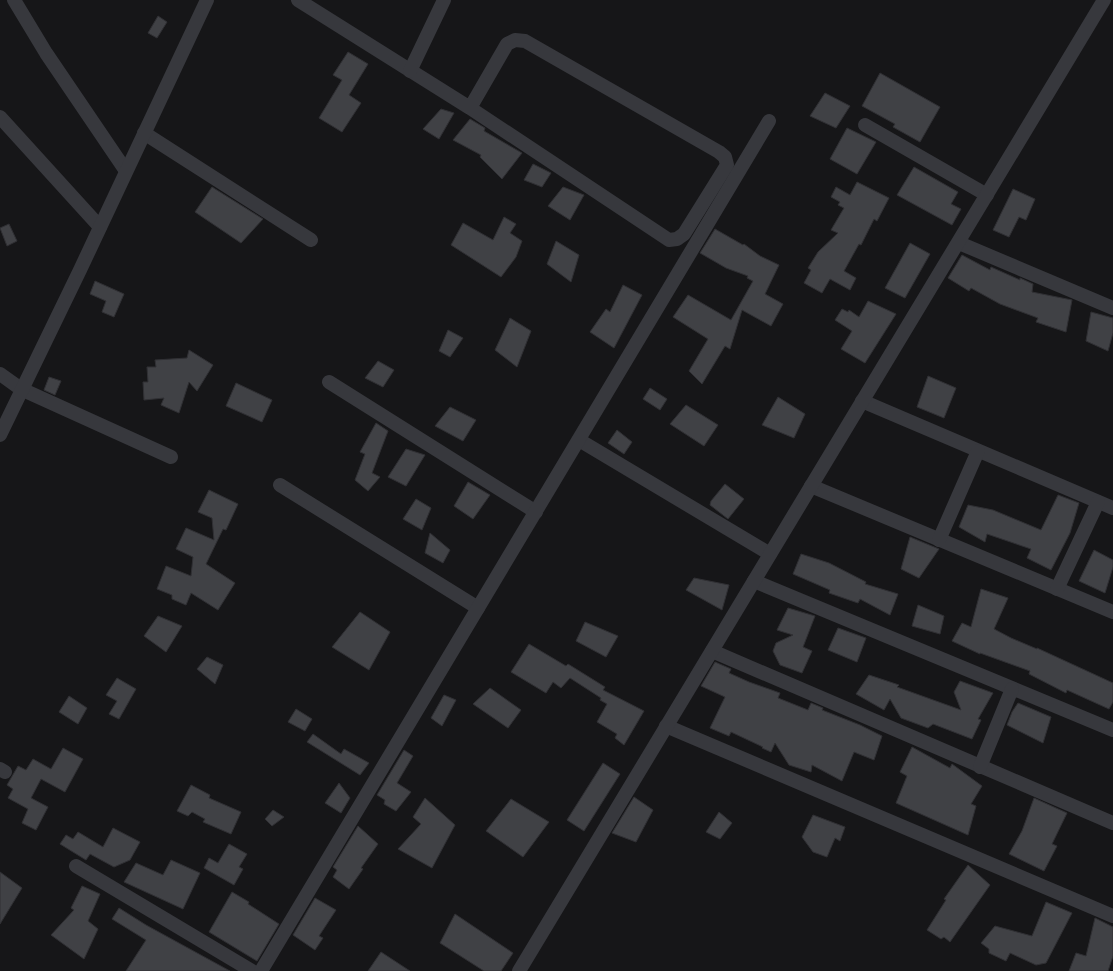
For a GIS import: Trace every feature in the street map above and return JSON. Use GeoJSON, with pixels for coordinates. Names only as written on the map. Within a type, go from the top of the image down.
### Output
{"type":"FeatureCollection","features":[{"type":"Feature","properties":{"kind":"street"},"geometry":{"type":"LineString","coordinates":[[14,0],[46,53],[126,171]]}},
{"type":"Feature","properties":{"kind":"street"},"geometry":{"type":"LineString","coordinates":[[0,434],[207,0]]}},
{"type":"Feature","properties":{"kind":"street"},"geometry":{"type":"LineString","coordinates":[[298,0],[470,108],[669,240],[677,239],[684,234],[727,164],[725,158],[719,152],[525,41],[515,40],[507,44],[470,108]]}},
{"type":"Feature","properties":{"kind":"street"},"geometry":{"type":"LineString","coordinates":[[410,70],[444,0]]}},
{"type":"Feature","properties":{"kind":"street"},"geometry":{"type":"LineString","coordinates":[[519,971],[1104,0]]}},
{"type":"Feature","properties":{"kind":"street"},"geometry":{"type":"LineString","coordinates":[[0,117],[100,227]]}},
{"type":"Feature","properties":{"kind":"street"},"geometry":{"type":"LineString","coordinates":[[261,971],[769,121]]}},
{"type":"Feature","properties":{"kind":"street"},"geometry":{"type":"LineString","coordinates":[[864,125],[987,195]]}},
{"type":"Feature","properties":{"kind":"street"},"geometry":{"type":"LineString","coordinates":[[144,133],[311,240]]}},
{"type":"Feature","properties":{"kind":"street"},"geometry":{"type":"LineString","coordinates":[[958,243],[1113,308]]}},
{"type":"Feature","properties":{"kind":"street"},"geometry":{"type":"LineString","coordinates":[[0,374],[21,389],[171,457]]}},
{"type":"Feature","properties":{"kind":"street"},"geometry":{"type":"LineString","coordinates":[[329,382],[536,512]]}},
{"type":"Feature","properties":{"kind":"street"},"geometry":{"type":"LineString","coordinates":[[862,401],[1113,508]]}},
{"type":"Feature","properties":{"kind":"street"},"geometry":{"type":"LineString","coordinates":[[579,440],[770,554]]}},
{"type":"Feature","properties":{"kind":"street"},"geometry":{"type":"LineString","coordinates":[[939,540],[978,451]]}},
{"type":"Feature","properties":{"kind":"street"},"geometry":{"type":"LineString","coordinates":[[280,485],[478,608]]}},
{"type":"Feature","properties":{"kind":"street"},"geometry":{"type":"LineString","coordinates":[[811,486],[1113,612]]}},
{"type":"Feature","properties":{"kind":"street"},"geometry":{"type":"LineString","coordinates":[[1057,589],[1098,502]]}},
{"type":"Feature","properties":{"kind":"street"},"geometry":{"type":"LineString","coordinates":[[754,582],[1113,730]]}},
{"type":"Feature","properties":{"kind":"street"},"geometry":{"type":"LineString","coordinates":[[712,651],[1113,823]]}},
{"type":"Feature","properties":{"kind":"street"},"geometry":{"type":"LineString","coordinates":[[980,767],[1012,689]]}},
{"type":"Feature","properties":{"kind":"street"},"geometry":{"type":"LineString","coordinates":[[666,726],[1113,916]]}},
{"type":"Feature","properties":{"kind":"street"},"geometry":{"type":"LineString","coordinates":[[76,866],[252,971]]}},
{"type":"Feature","properties":{"kind":"building"},"geometry":{"type":"Polygon","coordinates":[[[158,16],[167,22],[157,38],[148,33],[158,16]]]}},
{"type":"Feature","properties":{"kind":"building"},"geometry":{"type":"Polygon","coordinates":[[[348,52],[368,64],[349,95],[361,103],[342,132],[319,118],[342,80],[333,75],[348,52]]]}},
{"type":"Feature","properties":{"kind":"building"},"geometry":{"type":"Polygon","coordinates":[[[880,73],[940,107],[920,142],[893,127],[895,124],[862,106],[880,73]]]}},
{"type":"Feature","properties":{"kind":"building"},"geometry":{"type":"Polygon","coordinates":[[[825,93],[850,106],[836,128],[810,116],[825,93]]]}},
{"type":"Feature","properties":{"kind":"building"},"geometry":{"type":"Polygon","coordinates":[[[441,109],[454,113],[439,139],[423,129],[441,109]]]}},
{"type":"Feature","properties":{"kind":"building"},"geometry":{"type":"Polygon","coordinates":[[[470,119],[485,128],[484,131],[522,153],[502,179],[480,157],[481,155],[453,140],[470,119]]]}},
{"type":"Feature","properties":{"kind":"building"},"geometry":{"type":"Polygon","coordinates":[[[847,128],[876,142],[857,174],[830,159],[847,128]]]}},
{"type":"Feature","properties":{"kind":"building"},"geometry":{"type":"Polygon","coordinates":[[[533,164],[551,173],[542,187],[524,180],[533,164]]]}},
{"type":"Feature","properties":{"kind":"building"},"geometry":{"type":"Polygon","coordinates":[[[914,167],[958,192],[951,204],[961,209],[952,225],[897,195],[914,167]]]}},
{"type":"Feature","properties":{"kind":"building"},"geometry":{"type":"Polygon","coordinates":[[[857,182],[889,198],[877,221],[874,219],[861,245],[859,244],[844,271],[856,278],[850,290],[830,279],[822,293],[804,283],[811,270],[808,268],[818,252],[838,233],[831,230],[844,208],[838,205],[840,202],[831,197],[836,187],[850,195],[857,182]]]}},
{"type":"Feature","properties":{"kind":"building"},"geometry":{"type":"Polygon","coordinates":[[[212,187],[263,219],[241,243],[195,212],[212,187]]]}},
{"type":"Feature","properties":{"kind":"building"},"geometry":{"type":"Polygon","coordinates":[[[563,187],[584,195],[570,220],[548,206],[563,187]]]}},
{"type":"Feature","properties":{"kind":"building"},"geometry":{"type":"Polygon","coordinates":[[[1013,189],[1035,199],[1026,220],[1019,217],[1009,237],[993,230],[1013,189]]]}},
{"type":"Feature","properties":{"kind":"building"},"geometry":{"type":"Polygon","coordinates":[[[504,217],[516,224],[510,233],[522,241],[516,257],[501,277],[451,245],[463,223],[493,240],[504,217]]]}},
{"type":"Feature","properties":{"kind":"building"},"geometry":{"type":"Polygon","coordinates":[[[9,224],[17,241],[7,246],[0,228],[9,224]]]}},
{"type":"Feature","properties":{"kind":"building"},"geometry":{"type":"Polygon","coordinates":[[[715,229],[779,265],[765,294],[783,304],[771,326],[742,310],[730,349],[725,346],[702,384],[689,371],[708,339],[673,317],[688,295],[731,320],[753,281],[747,278],[748,276],[726,268],[700,253],[715,229]]]}},
{"type":"Feature","properties":{"kind":"building"},"geometry":{"type":"Polygon","coordinates":[[[556,241],[579,255],[571,282],[547,264],[556,241]]]}},
{"type":"Feature","properties":{"kind":"building"},"geometry":{"type":"Polygon","coordinates":[[[910,243],[930,254],[905,298],[885,288],[910,243]]]}},
{"type":"Feature","properties":{"kind":"building"},"geometry":{"type":"Polygon","coordinates":[[[962,255],[990,270],[991,267],[1033,284],[1032,292],[1072,300],[1066,332],[1036,322],[1038,318],[1000,304],[971,288],[969,291],[948,278],[962,255]]]}},
{"type":"Feature","properties":{"kind":"building"},"geometry":{"type":"Polygon","coordinates":[[[95,281],[124,294],[114,317],[102,312],[106,301],[90,294],[95,281]]]}},
{"type":"Feature","properties":{"kind":"building"},"geometry":{"type":"Polygon","coordinates":[[[623,285],[642,295],[614,348],[590,332],[606,309],[610,312],[623,285]]]}},
{"type":"Feature","properties":{"kind":"building"},"geometry":{"type":"Polygon","coordinates":[[[868,301],[896,314],[865,363],[841,349],[852,331],[835,320],[842,309],[848,312],[849,310],[859,317],[868,301]]]}},
{"type":"Feature","properties":{"kind":"building"},"geometry":{"type":"Polygon","coordinates":[[[1091,312],[1113,318],[1113,333],[1108,351],[1086,341],[1091,312]]]}},
{"type":"Feature","properties":{"kind":"building"},"geometry":{"type":"Polygon","coordinates":[[[510,318],[531,331],[517,367],[495,350],[510,318]]]}},
{"type":"Feature","properties":{"kind":"building"},"geometry":{"type":"Polygon","coordinates":[[[448,330],[463,338],[450,357],[439,351],[448,330]]]}},
{"type":"Feature","properties":{"kind":"building"},"geometry":{"type":"Polygon","coordinates":[[[189,350],[213,365],[197,391],[189,382],[179,413],[161,405],[164,398],[144,400],[143,382],[148,382],[147,367],[156,367],[155,360],[187,358],[189,350]]]}},
{"type":"Feature","properties":{"kind":"building"},"geometry":{"type":"Polygon","coordinates":[[[378,361],[394,370],[383,387],[365,378],[378,361]]]}},
{"type":"Feature","properties":{"kind":"building"},"geometry":{"type":"Polygon","coordinates":[[[928,376],[956,388],[944,418],[917,407],[928,376]]]}},
{"type":"Feature","properties":{"kind":"building"},"geometry":{"type":"Polygon","coordinates":[[[49,377],[61,381],[55,395],[44,390],[49,377]]]}},
{"type":"Feature","properties":{"kind":"building"},"geometry":{"type":"Polygon","coordinates":[[[236,383],[272,400],[262,422],[226,406],[236,383]]]}},
{"type":"Feature","properties":{"kind":"building"},"geometry":{"type":"Polygon","coordinates":[[[650,388],[667,399],[660,410],[643,399],[650,388]]]}},
{"type":"Feature","properties":{"kind":"building"},"geometry":{"type":"Polygon","coordinates":[[[778,397],[805,414],[794,438],[762,425],[778,397]]]}},
{"type":"Feature","properties":{"kind":"building"},"geometry":{"type":"Polygon","coordinates":[[[686,405],[718,425],[704,446],[670,424],[686,405]]]}},
{"type":"Feature","properties":{"kind":"building"},"geometry":{"type":"Polygon","coordinates":[[[450,407],[476,420],[463,441],[435,426],[450,407]]]}},
{"type":"Feature","properties":{"kind":"building"},"geometry":{"type":"Polygon","coordinates":[[[376,423],[388,431],[372,473],[380,477],[368,491],[355,480],[365,454],[360,452],[376,423]]]}},
{"type":"Feature","properties":{"kind":"building"},"geometry":{"type":"Polygon","coordinates":[[[617,430],[632,442],[624,454],[608,443],[617,430]]]}},
{"type":"Feature","properties":{"kind":"building"},"geometry":{"type":"Polygon","coordinates":[[[406,449],[425,455],[406,486],[388,477],[406,449]]]}},
{"type":"Feature","properties":{"kind":"building"},"geometry":{"type":"Polygon","coordinates":[[[468,482],[490,495],[473,519],[454,506],[468,482]]]}},
{"type":"Feature","properties":{"kind":"building"},"geometry":{"type":"Polygon","coordinates":[[[725,484],[744,499],[728,519],[710,505],[711,501],[725,484]]]}},
{"type":"Feature","properties":{"kind":"building"},"geometry":{"type":"Polygon","coordinates":[[[209,490],[238,504],[226,530],[223,529],[206,564],[235,583],[218,610],[191,593],[186,605],[172,599],[172,595],[157,589],[166,566],[191,576],[193,557],[176,549],[186,528],[214,540],[212,518],[198,512],[209,490]]]}},
{"type":"Feature","properties":{"kind":"building"},"geometry":{"type":"Polygon","coordinates":[[[1058,495],[1079,503],[1070,533],[1051,570],[1027,558],[1031,549],[987,534],[985,542],[959,527],[968,505],[993,510],[1041,530],[1058,495]]]}},
{"type":"Feature","properties":{"kind":"building"},"geometry":{"type":"Polygon","coordinates":[[[416,499],[431,508],[422,530],[403,519],[416,499]]]}},
{"type":"Feature","properties":{"kind":"building"},"geometry":{"type":"Polygon","coordinates":[[[430,533],[450,550],[443,563],[425,553],[430,533]]]}},
{"type":"Feature","properties":{"kind":"building"},"geometry":{"type":"Polygon","coordinates":[[[910,537],[939,549],[919,578],[901,569],[910,537]]]}},
{"type":"Feature","properties":{"kind":"building"},"geometry":{"type":"Polygon","coordinates":[[[1094,550],[1113,560],[1113,567],[1105,593],[1079,581],[1094,550]]]}},
{"type":"Feature","properties":{"kind":"building"},"geometry":{"type":"Polygon","coordinates":[[[801,554],[829,563],[866,582],[865,584],[898,594],[890,615],[860,599],[858,603],[829,593],[830,590],[793,574],[801,554]]]}},
{"type":"Feature","properties":{"kind":"building"},"geometry":{"type":"Polygon","coordinates":[[[694,578],[729,585],[722,610],[686,590],[694,578]]]}},
{"type":"Feature","properties":{"kind":"building"},"geometry":{"type":"Polygon","coordinates":[[[981,589],[1008,598],[994,629],[1113,683],[1113,702],[1109,709],[1067,690],[1066,693],[1029,674],[1030,671],[980,654],[952,641],[962,623],[971,627],[981,589]]]}},
{"type":"Feature","properties":{"kind":"building"},"geometry":{"type":"Polygon","coordinates":[[[918,605],[944,616],[940,634],[912,626],[918,605]]]}},
{"type":"Feature","properties":{"kind":"building"},"geometry":{"type":"Polygon","coordinates":[[[788,608],[815,616],[803,647],[812,651],[802,673],[780,665],[773,651],[776,643],[793,635],[777,630],[788,608]]]}},
{"type":"Feature","properties":{"kind":"building"},"geometry":{"type":"Polygon","coordinates":[[[360,612],[390,632],[369,670],[332,647],[360,612]]]}},
{"type":"Feature","properties":{"kind":"building"},"geometry":{"type":"Polygon","coordinates":[[[158,616],[182,626],[166,652],[144,636],[158,616]]]}},
{"type":"Feature","properties":{"kind":"building"},"geometry":{"type":"Polygon","coordinates":[[[585,622],[618,636],[606,657],[576,641],[585,622]]]}},
{"type":"Feature","properties":{"kind":"building"},"geometry":{"type":"Polygon","coordinates":[[[838,628],[866,638],[857,662],[828,650],[838,628]]]}},
{"type":"Feature","properties":{"kind":"building"},"geometry":{"type":"Polygon","coordinates":[[[529,644],[566,666],[568,664],[605,687],[603,690],[644,711],[624,745],[615,738],[617,734],[597,722],[607,704],[600,700],[601,698],[570,678],[561,688],[553,682],[546,693],[511,672],[529,644]]]}},
{"type":"Feature","properties":{"kind":"building"},"geometry":{"type":"Polygon","coordinates":[[[207,657],[223,665],[215,684],[197,669],[207,657]]]}},
{"type":"Feature","properties":{"kind":"building"},"geometry":{"type":"Polygon","coordinates":[[[715,662],[731,669],[729,673],[780,693],[778,698],[808,710],[811,703],[823,708],[822,710],[882,736],[874,760],[854,752],[842,781],[812,765],[811,772],[789,765],[775,743],[771,752],[731,732],[729,736],[710,728],[725,697],[701,686],[715,662]]]}},
{"type":"Feature","properties":{"kind":"building"},"geometry":{"type":"Polygon","coordinates":[[[869,675],[961,710],[954,692],[960,681],[993,693],[978,719],[981,720],[972,739],[933,724],[928,728],[901,718],[890,699],[884,710],[856,694],[869,675]]]}},
{"type":"Feature","properties":{"kind":"building"},"geometry":{"type":"Polygon","coordinates":[[[117,678],[136,689],[119,719],[109,714],[117,701],[106,695],[117,678]]]}},
{"type":"Feature","properties":{"kind":"building"},"geometry":{"type":"Polygon","coordinates":[[[490,688],[521,710],[508,728],[473,704],[490,688]]]}},
{"type":"Feature","properties":{"kind":"building"},"geometry":{"type":"Polygon","coordinates":[[[444,695],[456,700],[442,726],[431,718],[444,695]]]}},
{"type":"Feature","properties":{"kind":"building"},"geometry":{"type":"Polygon","coordinates":[[[69,696],[87,708],[78,724],[59,712],[69,696]]]}},
{"type":"Feature","properties":{"kind":"building"},"geometry":{"type":"Polygon","coordinates":[[[1018,703],[1051,717],[1043,743],[1007,725],[1018,703]]]}},
{"type":"Feature","properties":{"kind":"building"},"geometry":{"type":"Polygon","coordinates":[[[296,709],[312,719],[305,731],[288,722],[296,709]]]}},
{"type":"Feature","properties":{"kind":"building"},"geometry":{"type":"Polygon","coordinates":[[[313,734],[341,754],[344,749],[369,763],[360,775],[307,742],[313,734]]]}},
{"type":"Feature","properties":{"kind":"building"},"geometry":{"type":"Polygon","coordinates":[[[912,747],[950,768],[952,764],[982,786],[971,804],[976,806],[968,835],[896,803],[907,776],[900,772],[912,747]]]}},
{"type":"Feature","properties":{"kind":"building"},"geometry":{"type":"Polygon","coordinates":[[[63,748],[83,759],[65,792],[41,779],[31,798],[48,807],[36,830],[22,823],[28,809],[8,798],[13,789],[7,785],[18,766],[26,770],[33,759],[51,769],[63,748]]]}},
{"type":"Feature","properties":{"kind":"building"},"geometry":{"type":"Polygon","coordinates":[[[404,750],[413,756],[397,783],[411,792],[396,811],[384,804],[385,800],[377,795],[404,750]]]}},
{"type":"Feature","properties":{"kind":"building"},"geometry":{"type":"Polygon","coordinates":[[[603,763],[620,774],[584,831],[567,820],[603,763]]]}},
{"type":"Feature","properties":{"kind":"building"},"geometry":{"type":"Polygon","coordinates":[[[339,783],[350,798],[341,813],[325,803],[339,783]]]}},
{"type":"Feature","properties":{"kind":"building"},"geometry":{"type":"Polygon","coordinates":[[[191,785],[210,795],[209,798],[241,812],[231,834],[203,822],[205,819],[192,812],[188,816],[177,811],[191,785]]]}},
{"type":"Feature","properties":{"kind":"building"},"geometry":{"type":"Polygon","coordinates":[[[634,797],[653,810],[636,842],[612,833],[634,797]]]}},
{"type":"Feature","properties":{"kind":"building"},"geometry":{"type":"Polygon","coordinates":[[[425,798],[455,825],[432,868],[398,849],[421,824],[413,817],[425,798]]]}},
{"type":"Feature","properties":{"kind":"building"},"geometry":{"type":"Polygon","coordinates":[[[1034,798],[1067,813],[1052,844],[1057,846],[1044,871],[1009,854],[1022,831],[1034,798]]]}},
{"type":"Feature","properties":{"kind":"building"},"geometry":{"type":"Polygon","coordinates":[[[511,799],[549,822],[523,857],[486,831],[511,799]]]}},
{"type":"Feature","properties":{"kind":"building"},"geometry":{"type":"Polygon","coordinates":[[[273,810],[284,817],[272,826],[265,819],[273,810]]]}},
{"type":"Feature","properties":{"kind":"building"},"geometry":{"type":"Polygon","coordinates":[[[719,812],[732,823],[720,839],[706,832],[719,812]]]}},
{"type":"Feature","properties":{"kind":"building"},"geometry":{"type":"Polygon","coordinates":[[[813,815],[845,827],[840,841],[835,838],[827,857],[813,852],[802,837],[813,815]]]}},
{"type":"Feature","properties":{"kind":"building"},"geometry":{"type":"Polygon","coordinates":[[[358,826],[378,844],[349,889],[333,877],[337,870],[333,867],[358,826]]]}},
{"type":"Feature","properties":{"kind":"building"},"geometry":{"type":"Polygon","coordinates":[[[113,828],[140,842],[130,860],[114,867],[90,854],[86,860],[60,844],[66,835],[73,839],[78,832],[103,847],[113,828]]]}},
{"type":"Feature","properties":{"kind":"building"},"geometry":{"type":"Polygon","coordinates":[[[229,844],[247,854],[239,867],[243,869],[234,885],[204,868],[209,858],[218,863],[229,844]]]}},
{"type":"Feature","properties":{"kind":"building"},"geometry":{"type":"Polygon","coordinates":[[[171,860],[200,873],[183,909],[124,882],[136,863],[163,875],[171,860]]]}},
{"type":"Feature","properties":{"kind":"building"},"geometry":{"type":"Polygon","coordinates":[[[968,865],[990,885],[950,942],[944,937],[941,939],[927,930],[946,900],[944,899],[968,865]]]}},
{"type":"Feature","properties":{"kind":"building"},"geometry":{"type":"Polygon","coordinates":[[[0,872],[22,888],[0,924],[0,872]]]}},
{"type":"Feature","properties":{"kind":"building"},"geometry":{"type":"Polygon","coordinates":[[[82,886],[100,894],[88,921],[98,929],[84,959],[51,935],[74,910],[71,908],[82,886]]]}},
{"type":"Feature","properties":{"kind":"building"},"geometry":{"type":"Polygon","coordinates":[[[232,892],[279,924],[257,961],[209,932],[232,892]]]}},
{"type":"Feature","properties":{"kind":"building"},"geometry":{"type":"Polygon","coordinates":[[[315,898],[336,910],[319,936],[323,938],[315,950],[293,935],[315,898]]]}},
{"type":"Feature","properties":{"kind":"building"},"geometry":{"type":"Polygon","coordinates":[[[1046,902],[1072,913],[1046,963],[1036,965],[1010,953],[1006,961],[989,953],[989,949],[981,943],[995,926],[1032,936],[1046,902]]]}},
{"type":"Feature","properties":{"kind":"building"},"geometry":{"type":"Polygon","coordinates":[[[119,908],[230,971],[126,971],[146,940],[112,919],[119,908]]]}},
{"type":"Feature","properties":{"kind":"building"},"geometry":{"type":"Polygon","coordinates":[[[455,914],[513,953],[501,971],[484,971],[440,943],[455,914]]]}},
{"type":"Feature","properties":{"kind":"building"},"geometry":{"type":"Polygon","coordinates":[[[1095,918],[1113,927],[1113,956],[1108,971],[1069,971],[1076,953],[1086,956],[1095,918]]]}},
{"type":"Feature","properties":{"kind":"building"},"geometry":{"type":"Polygon","coordinates":[[[381,952],[410,971],[368,971],[381,952]]]}}]}
